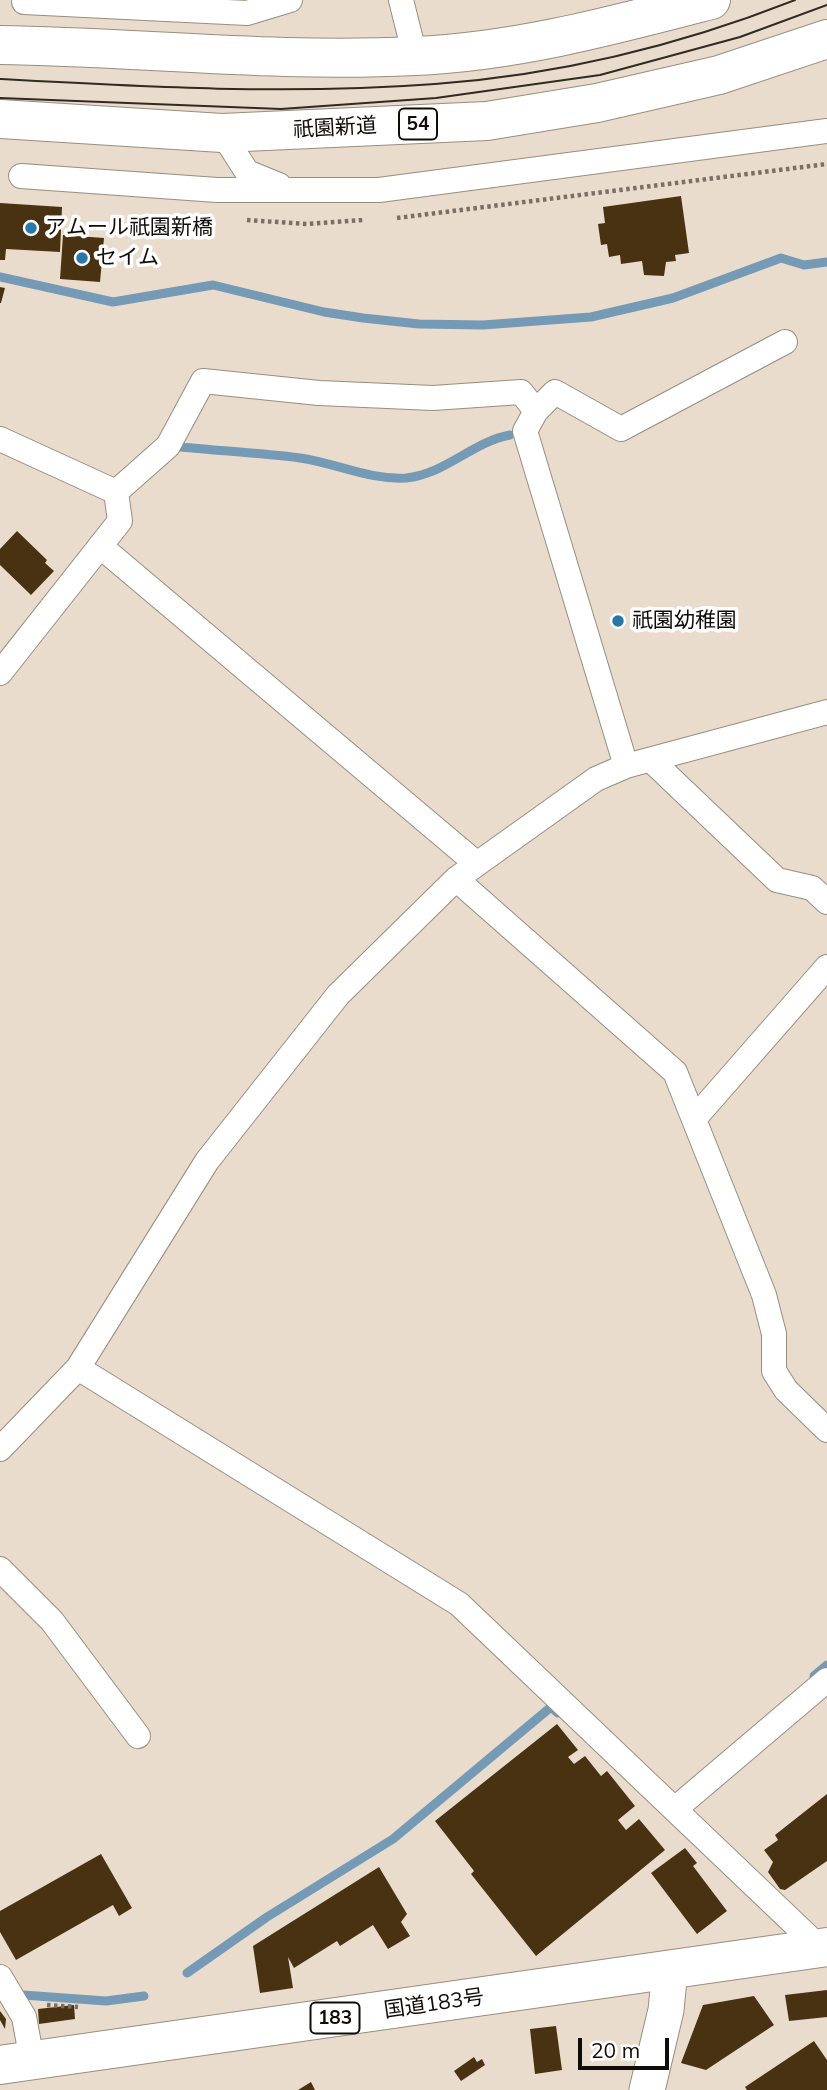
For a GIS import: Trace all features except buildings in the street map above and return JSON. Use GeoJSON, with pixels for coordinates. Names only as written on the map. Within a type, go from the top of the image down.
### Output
{"type":"FeatureCollection","features":[{"type":"Feature","properties":{"kind":"highway"},"geometry":{"type":"LineString","coordinates":[[0,45],[245,58],[415,57],[483,49],[608,26],[711,0]]}},
{"type":"Feature","properties":{"kind":"highway","name":"祇園新道"},"geometry":{"type":"LineString","coordinates":[[0,119],[222,133],[487,121],[597,103],[719,75],[827,39]]}},
{"type":"Feature","properties":{"kind":"highway","name":"国道183号"},"geometry":{"type":"LineString","coordinates":[[16,2063],[824,1947]]}},
{"type":"Feature","properties":{"kind":"street"},"geometry":{"type":"LineString","coordinates":[[24,2],[247,13],[290,0]]}},
{"type":"Feature","properties":{"kind":"street"},"geometry":{"type":"LineString","coordinates":[[401,0],[415,57]]}},
{"type":"Feature","properties":{"kind":"street"},"geometry":{"type":"LineString","coordinates":[[21,176],[217,190],[379,190],[827,131]]}},
{"type":"Feature","properties":{"kind":"street"},"geometry":{"type":"LineString","coordinates":[[222,133],[247,172],[293,191]]}},
{"type":"Feature","properties":{"kind":"street"},"geometry":{"type":"LineString","coordinates":[[626,766],[525,431],[536,411],[555,392],[621,429],[785,342]]}},
{"type":"Feature","properties":{"kind":"street"},"geometry":{"type":"LineString","coordinates":[[116,492],[168,446],[203,380],[318,393],[433,398],[521,392],[536,411]]}},
{"type":"Feature","properties":{"kind":"street"},"geometry":{"type":"LineString","coordinates":[[0,439],[116,492]]}},
{"type":"Feature","properties":{"kind":"street"},"geometry":{"type":"LineString","coordinates":[[0,673],[120,521],[116,492]]}},
{"type":"Feature","properties":{"kind":"street"},"geometry":{"type":"LineString","coordinates":[[100,545],[477,864]]}},
{"type":"Feature","properties":{"kind":"street"},"geometry":{"type":"LineString","coordinates":[[0,1449],[78,1368],[208,1161],[338,995],[456,879],[596,779],[626,766],[827,712]]}},
{"type":"Feature","properties":{"kind":"street"},"geometry":{"type":"LineString","coordinates":[[651,760],[778,880],[812,888],[827,902]]}},
{"type":"Feature","properties":{"kind":"street"},"geometry":{"type":"LineString","coordinates":[[456,879],[675,1072],[764,1295],[774,1334],[774,1371],[786,1390],[827,1430]]}},
{"type":"Feature","properties":{"kind":"street"},"geometry":{"type":"LineString","coordinates":[[694,1119],[827,967]]}},
{"type":"Feature","properties":{"kind":"street"},"geometry":{"type":"LineString","coordinates":[[78,1368],[459,1604],[824,1947]]}},
{"type":"Feature","properties":{"kind":"street"},"geometry":{"type":"LineString","coordinates":[[0,1569],[52,1621],[138,1736]]}},
{"type":"Feature","properties":{"kind":"street"},"geometry":{"type":"LineString","coordinates":[[675,1809],[827,1680]]}},
{"type":"Feature","properties":{"kind":"street"},"geometry":{"type":"LineString","coordinates":[[647,2090],[666,2010],[670,1970]]}},
{"type":"Feature","properties":{"kind":"street"},"geometry":{"type":"LineString","coordinates":[[0,1977],[23,2017],[16,2063]]}},
{"type":"Feature","properties":{"kind":"path"},"geometry":{"type":"LineString","coordinates":[[44,2004],[78,2007]]}},
{"type":"Feature","properties":{"kind":"waterway"},"geometry":{"type":"LineString","coordinates":[[0,277],[113,302],[213,285],[324,312],[363,318],[419,324],[483,325],[591,317],[673,298],[781,258],[804,265],[827,262]]}},
{"type":"Feature","properties":{"kind":"waterway"},"geometry":{"type":"LineString","coordinates":[[181,447],[300,458],[365,474],[406,478],[434,471],[483,444],[510,435]]}},
{"type":"Feature","properties":{"kind":"waterway"},"geometry":{"type":"LineString","coordinates":[[814,1676],[827,1665]]}},
{"type":"Feature","properties":{"kind":"waterway"},"geometry":{"type":"LineString","coordinates":[[187,1973],[267,1917],[393,1839],[551,1707],[558,1713]]}},
{"type":"Feature","properties":{"kind":"waterway"},"geometry":{"type":"LineString","coordinates":[[23,1995],[106,2001],[144,1996]]}},
{"type":"Feature","properties":{"kind":"tram line"},"geometry":{"type":"LineString","coordinates":[[0,79],[271,89],[380,87],[481,80],[572,65],[663,44],[795,0]]}},
{"type":"Feature","properties":{"kind":"tram line"},"geometry":{"type":"LineString","coordinates":[[0,98],[281,109],[436,98],[600,75],[740,37],[827,5]]}},
{"type":"Feature","properties":{"kind":"place","name":"アムール祇園新橋"},"geometry":{"type":"Point","coordinates":[31,228]}},
{"type":"Feature","properties":{"kind":"place","name":"セイム"},"geometry":{"type":"Point","coordinates":[82,258]}},
{"type":"Feature","properties":{"kind":"place","name":"祇園幼稚園"},"geometry":{"type":"Point","coordinates":[618,621]}}]}
